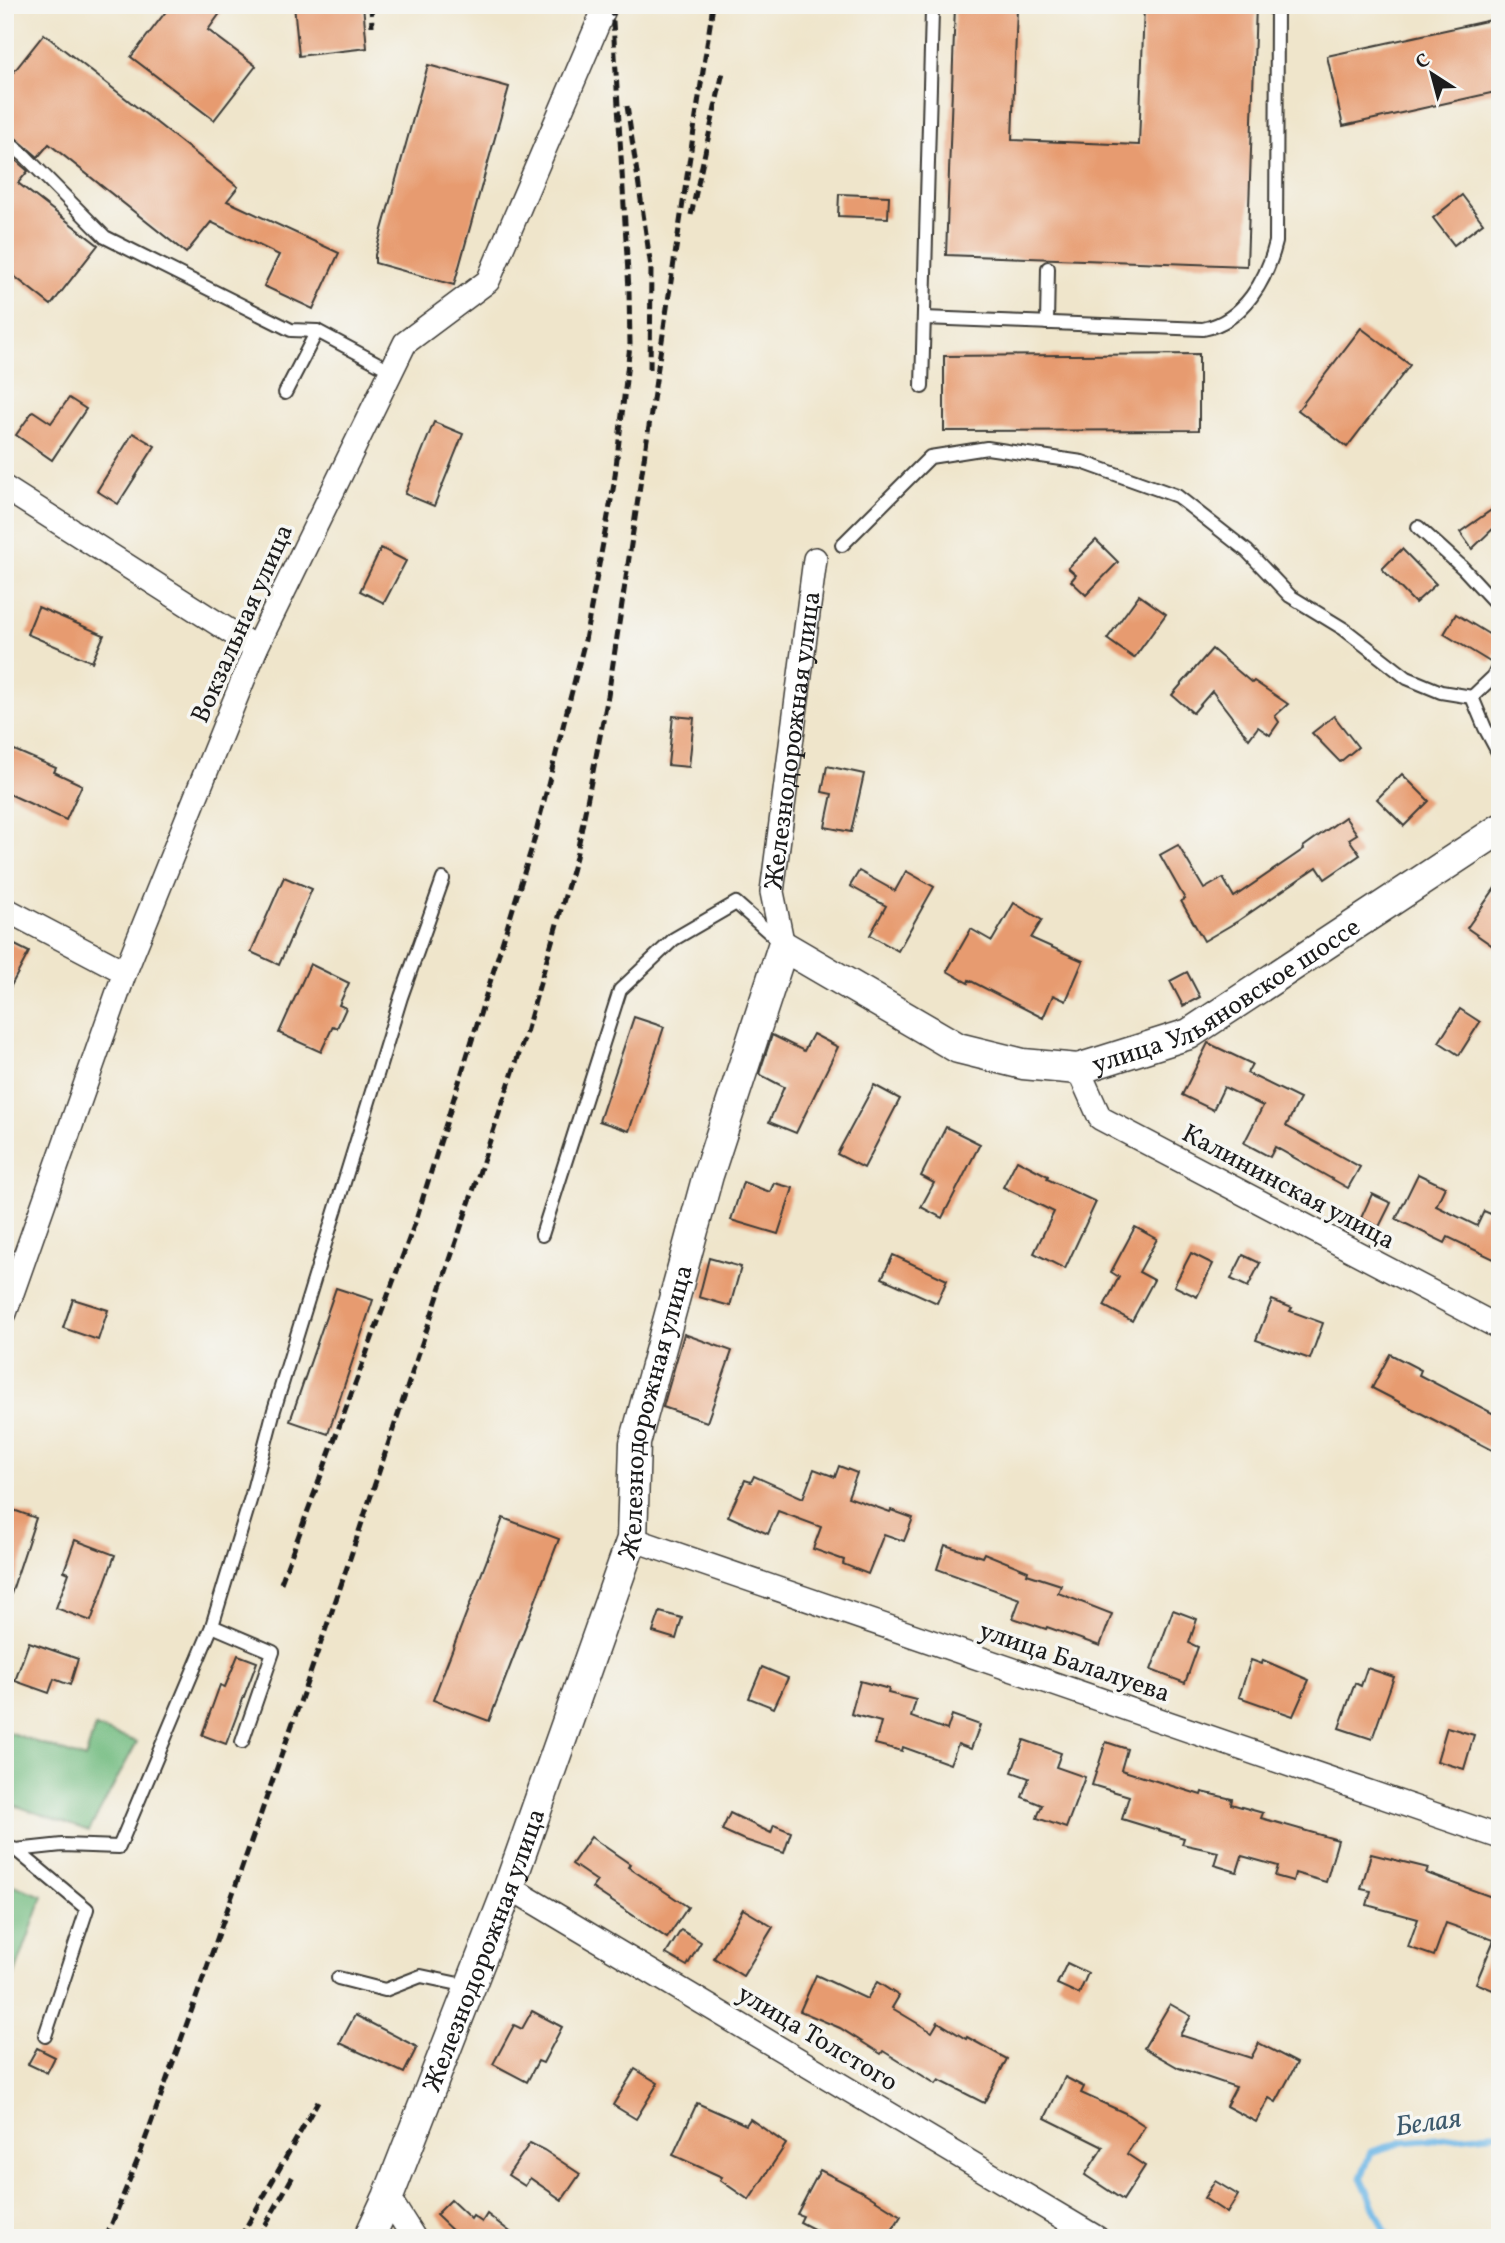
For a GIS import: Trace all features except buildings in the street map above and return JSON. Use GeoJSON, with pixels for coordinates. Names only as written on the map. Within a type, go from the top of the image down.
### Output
{"type":"FeatureCollection","features":[{"type":"Feature","properties":{"kind":"street","name":"Вокзальная улица"},"geometry":{"type":"LineString","coordinates":[[5,1313],[125,972],[256,649],[405,343],[488,281],[606,5]]}},
{"type":"Feature","properties":{"kind":"street"},"geometry":{"type":"LineString","coordinates":[[5,488],[256,649]]}},
{"type":"Feature","properties":{"kind":"street","name":"Железнодорожная улица"},"geometry":{"type":"LineString","coordinates":[[369,2238],[388,2197],[468,1986],[509,1887],[632,1539],[635,1443],[708,1175],[783,946],[772,892],[815,559]]}},
{"type":"Feature","properties":{"kind":"street","name":"улица Ульяновское шоссе"},"geometry":{"type":"LineString","coordinates":[[783,946],[958,1048],[1023,1064],[1078,1069],[1189,1034],[1500,829]]}},
{"type":"Feature","properties":{"kind":"street"},"geometry":{"type":"LineString","coordinates":[[5,909],[125,972]]}},
{"type":"Feature","properties":{"kind":"street","name":"Калининская улица"},"geometry":{"type":"LineString","coordinates":[[1078,1069],[1100,1118],[1500,1328]]}},
{"type":"Feature","properties":{"kind":"street","name":"улица Балалуева"},"geometry":{"type":"LineString","coordinates":[[632,1539],[1500,1837]]}},
{"type":"Feature","properties":{"kind":"street","name":"улица Толстого"},"geometry":{"type":"LineString","coordinates":[[509,1887],[1097,2238]]}},
{"type":"Feature","properties":{"kind":"street"},"geometry":{"type":"LineString","coordinates":[[388,2197],[414,2238]]}},
{"type":"Feature","properties":{"kind":"lane"},"geometry":{"type":"LineString","coordinates":[[924,318],[1203,329],[1215,326],[1251,297],[1270,265],[1276,242],[1277,5]]}},
{"type":"Feature","properties":{"kind":"lane"},"geometry":{"type":"LineString","coordinates":[[922,387],[932,12]]}},
{"type":"Feature","properties":{"kind":"lane"},"geometry":{"type":"LineString","coordinates":[[5,140],[25,156],[105,237],[290,330],[317,331],[390,370]]}},
{"type":"Feature","properties":{"kind":"lane"},"geometry":{"type":"LineString","coordinates":[[1047,323],[1048,268]]}},
{"type":"Feature","properties":{"kind":"lane"},"geometry":{"type":"LineString","coordinates":[[285,393],[317,331]]}},
{"type":"Feature","properties":{"kind":"lane"},"geometry":{"type":"LineString","coordinates":[[842,545],[930,457],[987,448],[1082,462],[1177,496],[1247,551],[1290,596],[1344,629],[1407,678],[1441,692],[1472,697]]}},
{"type":"Feature","properties":{"kind":"lane"},"geometry":{"type":"LineString","coordinates":[[1418,527],[1463,568],[1500,608]]}},
{"type":"Feature","properties":{"kind":"lane"},"geometry":{"type":"LineString","coordinates":[[1472,697],[1493,677],[1500,664]]}},
{"type":"Feature","properties":{"kind":"lane"},"geometry":{"type":"LineString","coordinates":[[1472,697],[1500,756]]}},
{"type":"Feature","properties":{"kind":"lane"},"geometry":{"type":"LineString","coordinates":[[11,1848],[62,1845],[119,1847],[212,1626],[274,1410],[397,1010],[443,879]]}},
{"type":"Feature","properties":{"kind":"lane"},"geometry":{"type":"LineString","coordinates":[[542,1235],[620,990],[674,939],[736,903],[783,946]]}},
{"type":"Feature","properties":{"kind":"lane"},"geometry":{"type":"LineString","coordinates":[[212,1626],[273,1652],[242,1742]]}},
{"type":"Feature","properties":{"kind":"lane"},"geometry":{"type":"LineString","coordinates":[[11,1848],[87,1909],[45,2036]]}},
{"type":"Feature","properties":{"kind":"lane"},"geometry":{"type":"LineString","coordinates":[[338,1978],[385,1990],[421,1976],[468,1986]]}},
{"type":"Feature","properties":{"kind":"green space"},"geometry":{"type":"Polygon","coordinates":[[[95,1727],[137,1742],[89,1831],[5,1802],[5,1731],[85,1759],[95,1727]]]}},
{"type":"Feature","properties":{"kind":"green space"},"geometry":{"type":"Polygon","coordinates":[[[5,1882],[43,1896],[8,1993],[5,1992],[5,1882]]]}},
{"type":"Feature","properties":{"kind":"waterway","name":"Белая"},"geometry":{"type":"LineString","coordinates":[[1388,2238],[1361,2178],[1371,2152],[1403,2142],[1500,2133]]}},
{"type":"Feature","properties":{"kind":"railway"},"geometry":{"type":"LineString","coordinates":[[371,5],[372,26]]}},
{"type":"Feature","properties":{"kind":"railway"},"geometry":{"type":"LineString","coordinates":[[281,1583],[416,1220],[533,844],[585,640],[614,484],[630,345],[612,5]]}},
{"type":"Feature","properties":{"kind":"railway"},"geometry":{"type":"LineString","coordinates":[[106,2238],[140,2154],[339,1591],[525,1036],[576,857],[608,696],[713,5]]}},
{"type":"Feature","properties":{"kind":"railway"},"geometry":{"type":"LineString","coordinates":[[733,9],[734,5]]}},
{"type":"Feature","properties":{"kind":"railway"},"geometry":{"type":"LineString","coordinates":[[691,215],[723,72]]}},
{"type":"Feature","properties":{"kind":"railway"},"geometry":{"type":"LineString","coordinates":[[627,106],[651,267],[650,374]]}},
{"type":"Feature","properties":{"kind":"railway"},"geometry":{"type":"LineString","coordinates":[[240,2238],[318,2101]]}},
{"type":"Feature","properties":{"kind":"railway"},"geometry":{"type":"LineString","coordinates":[[258,2238],[293,2176]]}}]}
